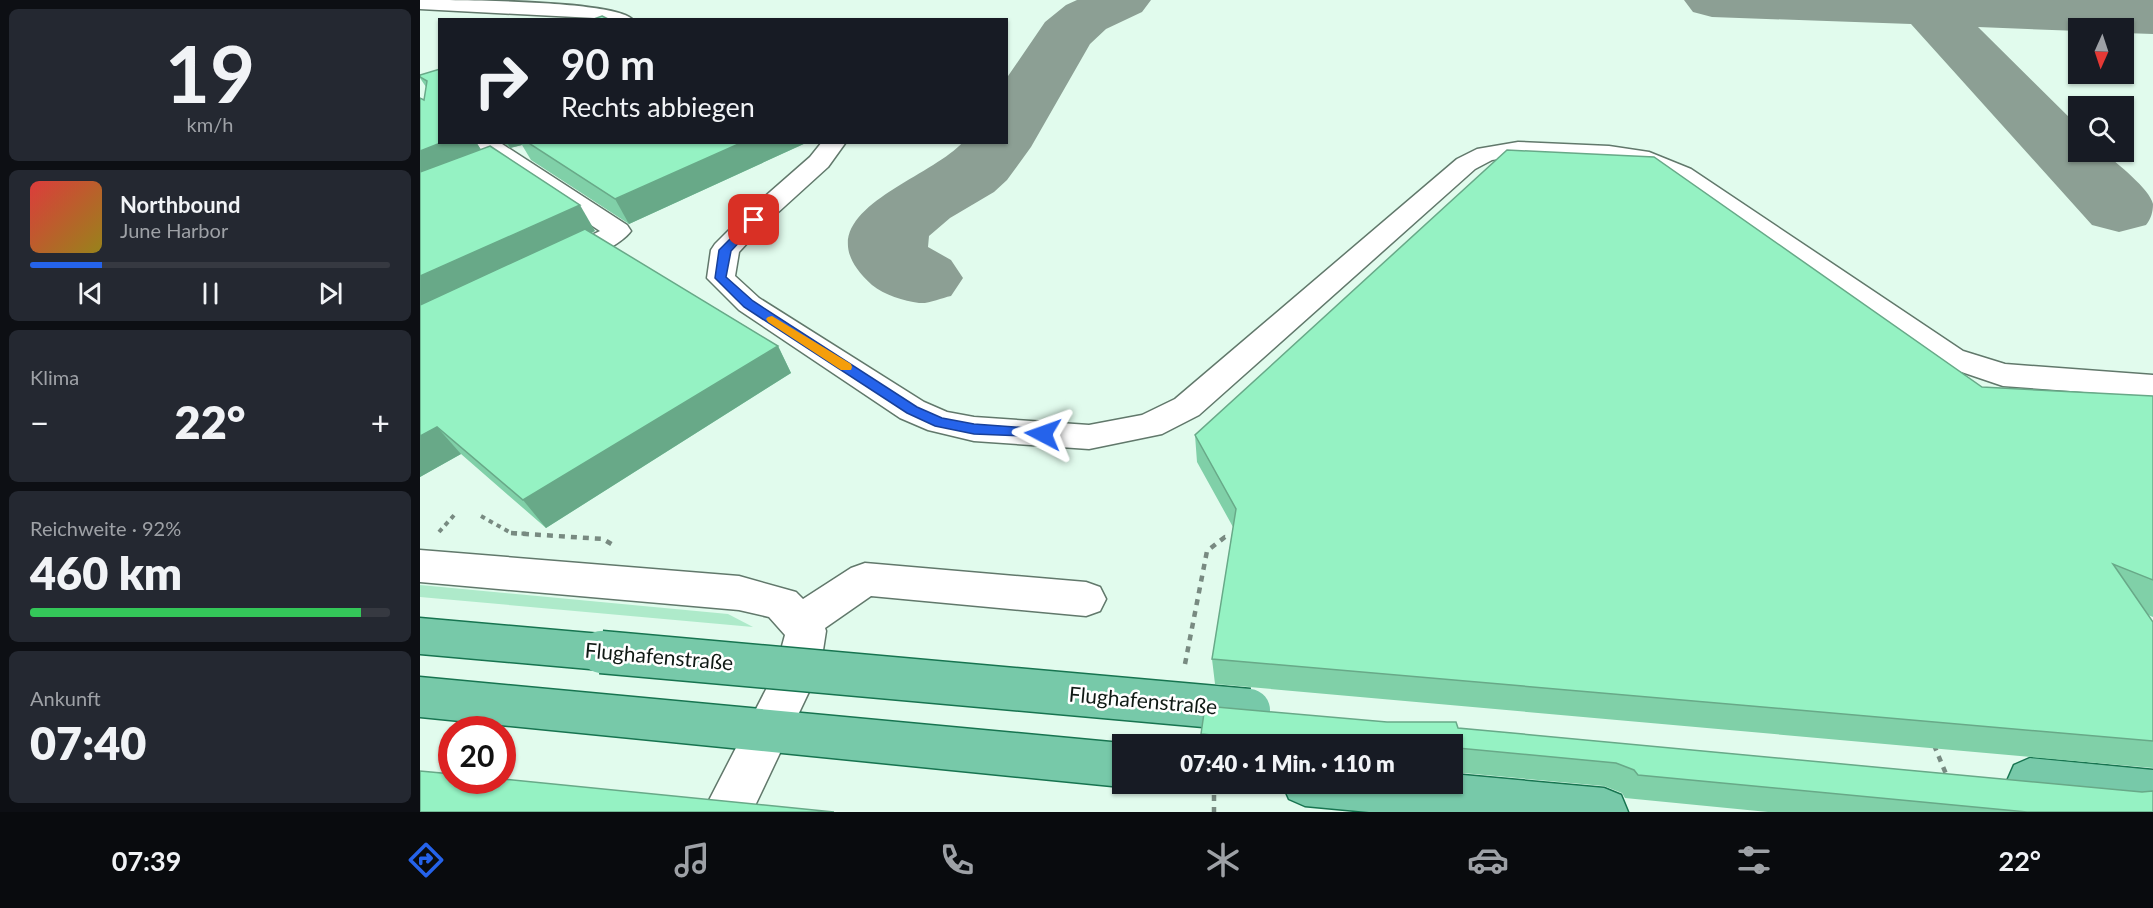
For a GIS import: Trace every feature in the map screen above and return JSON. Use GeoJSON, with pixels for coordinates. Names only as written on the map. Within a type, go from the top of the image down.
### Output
{"type":"FeatureCollection","features":[{"type":"Feature","properties":{"kind":"main road","name":"Flughafenstraße"},"geometry":{"type":"LineString","coordinates":[[420,636],[1290,714]]}},
{"type":"Feature","properties":{"kind":"main road"},"geometry":{"type":"LineString","coordinates":[[420,697],[1112,764]]}},
{"type":"Feature","properties":{"kind":"main road"},"geometry":{"type":"LineString","coordinates":[[1938,755],[2153,793]]}},
{"type":"Feature","properties":{"kind":"main road"},"geometry":{"type":"LineString","coordinates":[[1418,794],[1604,812]]}},
{"type":"Feature","properties":{"kind":"street"},"geometry":{"type":"LineString","coordinates":[[420,3],[567,9],[620,18]]}},
{"type":"Feature","properties":{"kind":"street"},"geometry":{"type":"LineString","coordinates":[[833,144],[819,162],[725,250],[720,278],[749,304],[912,410],[940,423],[974,429],[1089,437],[1150,426],[1187,407],[1466,164],[1486,154],[1518,149],[1609,153],[1649,159],[1682,174],[1952,358],[2003,375],[2153,386]]}},
{"type":"Feature","properties":{"kind":"street"},"geometry":{"type":"LineString","coordinates":[[502,155],[618,231],[603,241],[538,271]]}},
{"type":"Feature","properties":{"kind":"street"},"geometry":{"type":"LineString","coordinates":[[420,566],[739,593],[783,604],[806,631],[800,663],[727,812]]}},
{"type":"Feature","properties":{"kind":"street"},"geometry":{"type":"LineString","coordinates":[[800,623],[865,579],[1086,599]]}},
{"type":"Feature","properties":{"kind":"path"},"geometry":{"type":"LineString","coordinates":[[1183,675],[1207,550],[1225,537],[1249,539]]}},
{"type":"Feature","properties":{"kind":"path"},"geometry":{"type":"LineString","coordinates":[[1214,794],[1214,812]]}},
{"type":"Feature","properties":{"kind":"green space"},"geometry":{"type":"Polygon","coordinates":[[[420,585],[728,614],[753,627],[420,597],[420,585]]]}},
{"type":"Feature","properties":{"kind":"building"},"geometry":{"type":"Polygon","coordinates":[[[438,70],[438,144],[420,151],[420,98],[424,100],[427,81],[420,75],[438,70]]]}},
{"type":"Feature","properties":{"kind":"building"},"geometry":{"type":"Polygon","coordinates":[[[530,144],[739,144],[615,199],[530,144]]]}},
{"type":"Feature","properties":{"kind":"building"},"geometry":{"type":"Polygon","coordinates":[[[490,146],[580,205],[420,276],[420,172],[490,146]]]}},
{"type":"Feature","properties":{"kind":"building"},"geometry":{"type":"Polygon","coordinates":[[[1507,150],[1654,157],[1982,387],[2153,396],[2153,580],[2113,564],[2153,622],[2153,741],[1212,659],[1236,509],[1195,435],[1507,150]]]}},
{"type":"Feature","properties":{"kind":"building"},"geometry":{"type":"Polygon","coordinates":[[[585,229],[778,346],[523,500],[437,427],[420,436],[420,305],[585,229]]]}},
{"type":"Feature","properties":{"kind":"building"},"geometry":{"type":"Polygon","coordinates":[[[1205,706],[1387,722],[1456,722],[1458,728],[2142,792],[2153,791],[2153,812],[2027,812],[1638,775],[1634,770],[1616,763],[1463,748],[1463,734],[1201,734],[1205,706]]]}},
{"type":"Feature","properties":{"kind":"building"},"geometry":{"type":"Polygon","coordinates":[[[420,771],[438,773],[438,794],[516,794],[516,780],[834,812],[420,812],[420,771]]]}},
{"type":"Feature","properties":{"kind":"taxiway"},"geometry":{"type":"LineString","coordinates":[[1008,127],[1066,34],[1086,17],[1123,0]]}},
{"type":"Feature","properties":{"kind":"taxiway"},"geometry":{"type":"LineString","coordinates":[[1712,0],[1927,8]]}},
{"type":"Feature","properties":{"kind":"taxiway"},"geometry":{"type":"LineString","coordinates":[[1919,0],[1927,8]]}},
{"type":"Feature","properties":{"kind":"taxiway"},"geometry":{"type":"LineString","coordinates":[[1927,8],[2153,17]]}},
{"type":"Feature","properties":{"kind":"taxiway"},"geometry":{"type":"LineString","coordinates":[[1927,8],[2119,209]]}},
{"type":"Feature","properties":{"kind":"taxiway"},"geometry":{"type":"LineString","coordinates":[[921,278],[903,269],[888,253],[887,240],[894,226],[923,202],[973,173],[998,144]]}},
{"type":"Feature","properties":{"kind":"slow traffic"},"geometry":{"type":"LineString","coordinates":[[772,319],[846,367]]}},
{"type":"Feature","properties":{"kind":"route"},"geometry":{"type":"LineString","coordinates":[[754,220],[725,250],[720,278],[749,304],[912,410],[940,423],[974,429],[1043,434]]}}]}
